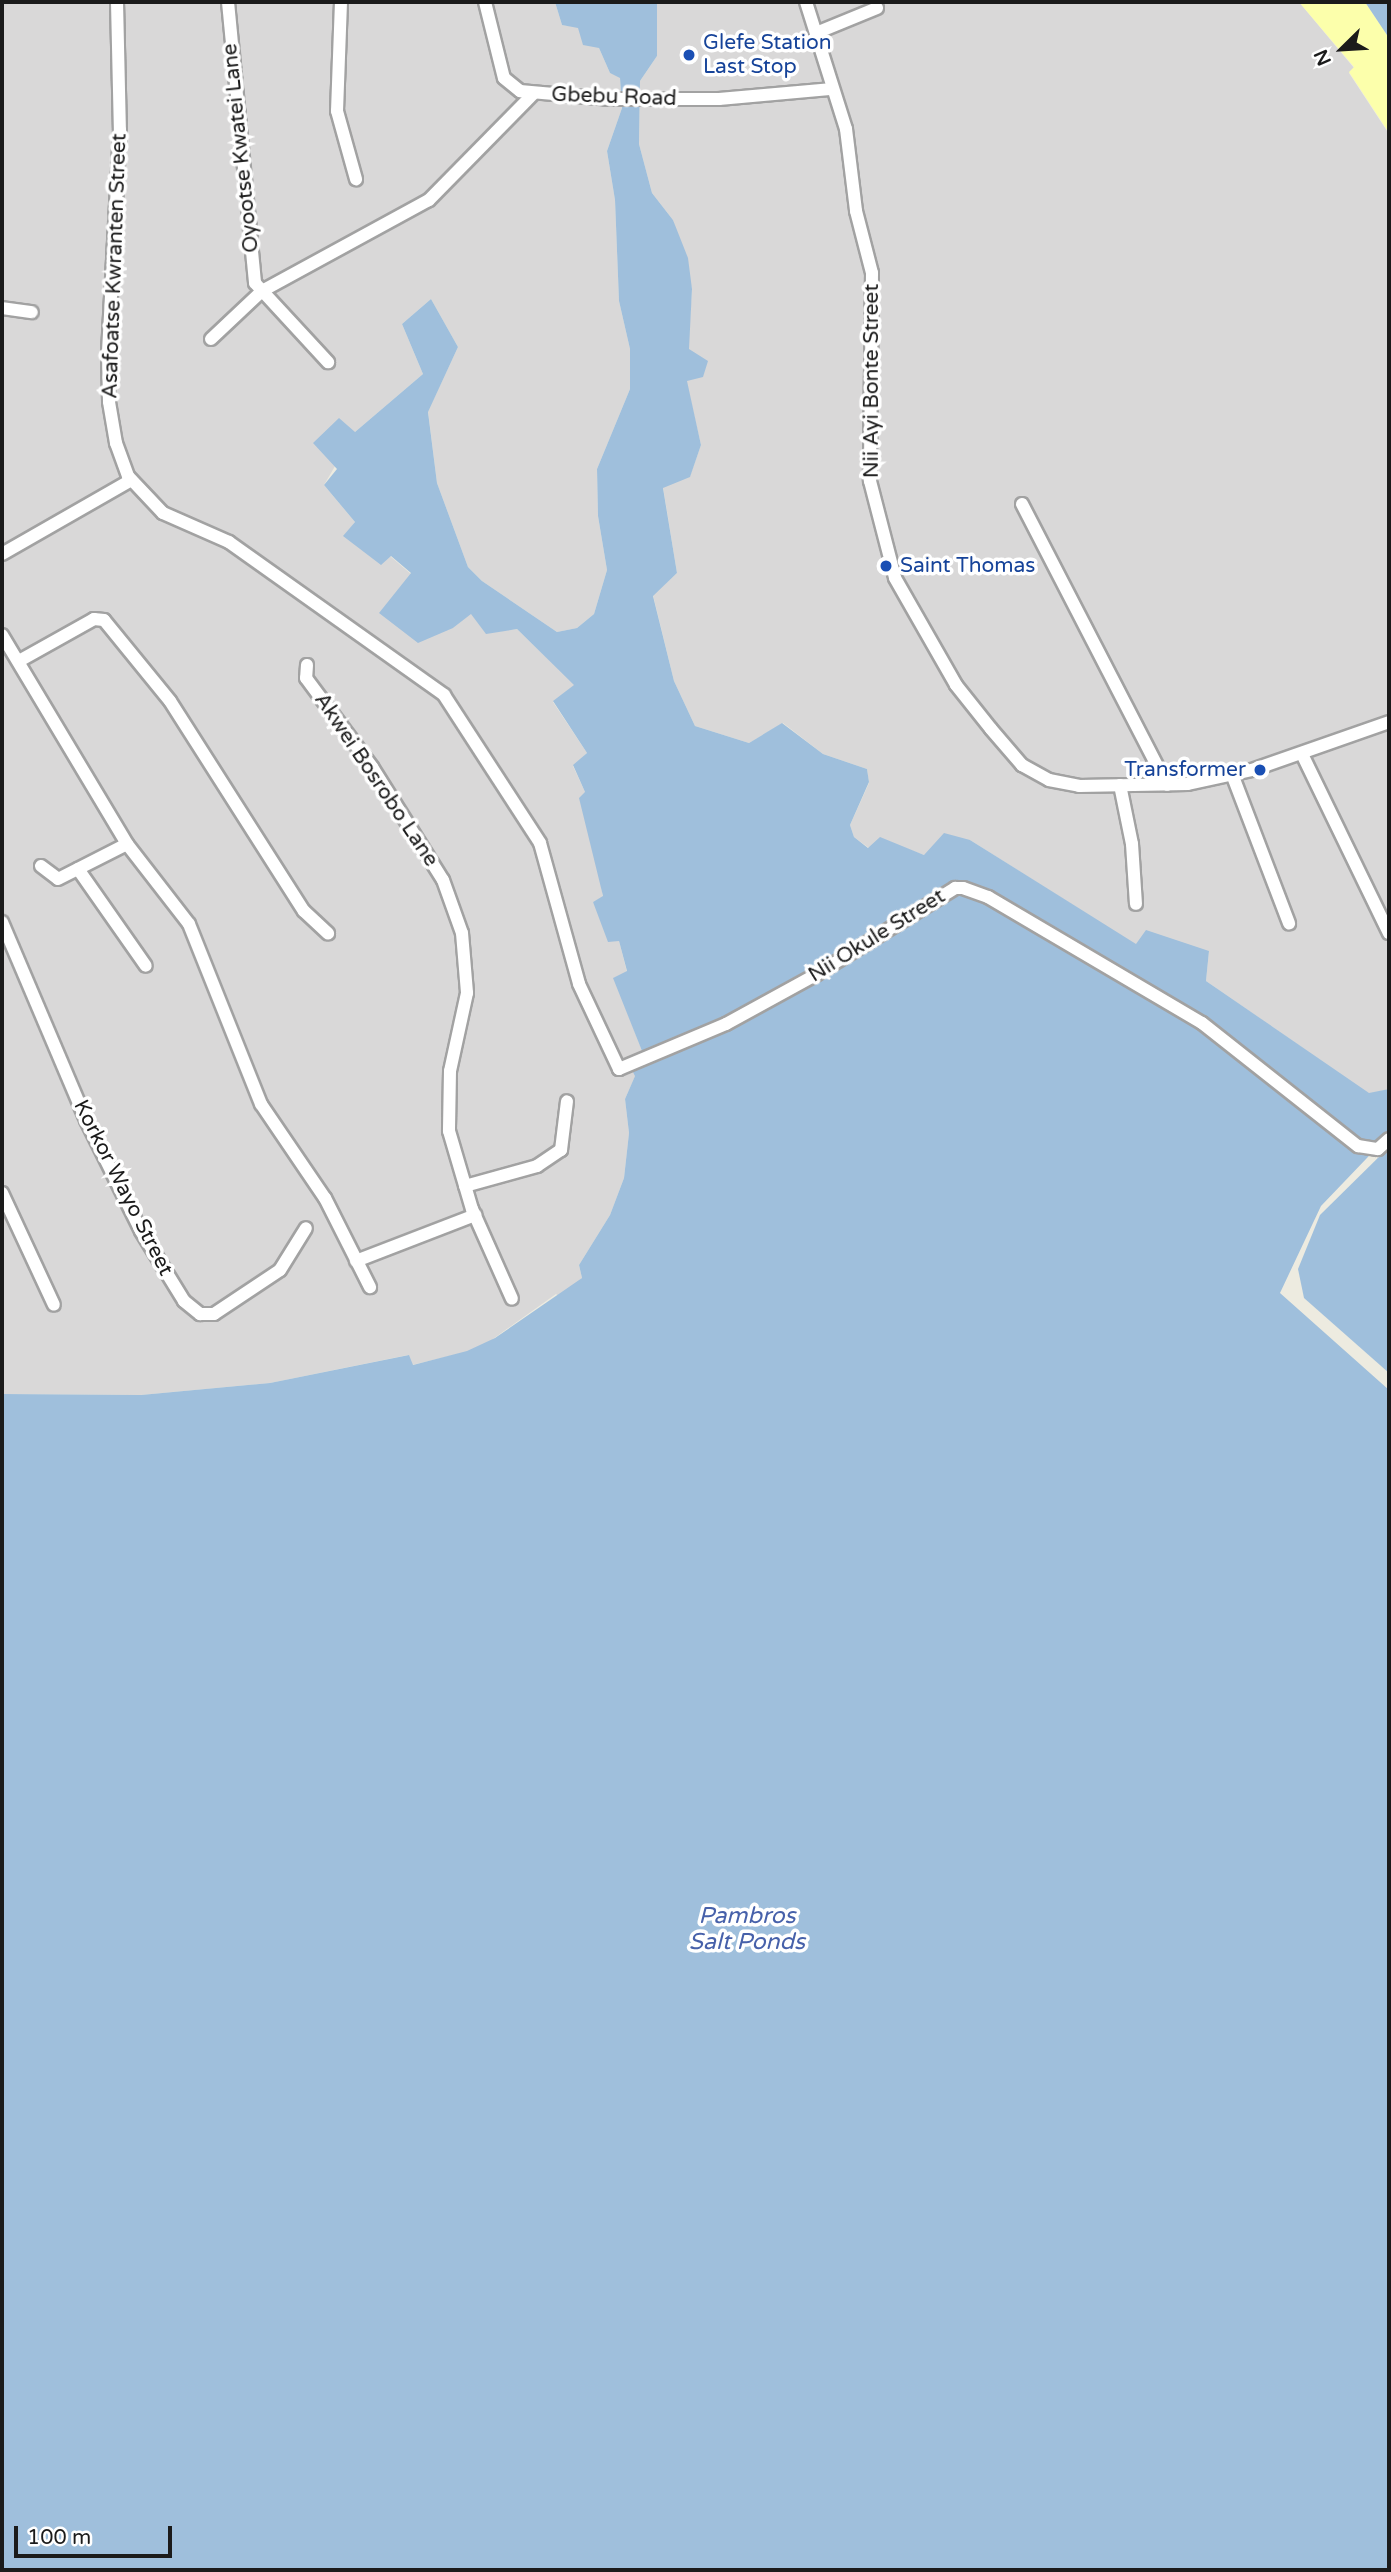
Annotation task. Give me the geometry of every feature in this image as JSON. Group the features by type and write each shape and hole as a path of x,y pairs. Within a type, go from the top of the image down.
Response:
{"street":[{"name":"Asafoatse Kwranten Street","path":"117,2 120,130 109,402 116,443 131,480 163,513 229,541 444,695 540,843 579,984 619,1069"},
{"name":"Oyootse Kwatei Lane","path":"228,2 241,175 255,283 262,291"},
{"path":"341,2 337,111 356,179"},
{"name":"Gbebu Road","path":"485,2 504,78 520,91 610,99 647,99 830,89"},
{"name":"Nii Ayi Bonte Street","path":"806,2 830,89 846,129 856,211 872,273 870,481 895,578 956,685 1022,765 1049,780 1079,786 1167,785 1232,774 1302,754 1389,722"},
{"path":"816,33 877,8"},
{"path":"211,339 262,291 429,201 533,94"},
{"path":"262,291 328,362"},
{"path":"2,308 32,312"},
{"path":"2,554 131,480"},
{"path":"1022,504 1167,785"},
{"path":"19,661 94,619 104,620 170,701 304,911 328,933"},
{"path":"2,635 127,844 189,924 261,1104 281,1137 299,1156 370,1287"},
{"name":"Akwei Bosrobo Lane","path":"307,665 306,678 372,767 443,880 462,933 467,993 450,1071 449,1131 475,1215 512,1298"},
{"path":"1302,754 1389,933"},
{"path":"1232,774 1289,923"},
{"path":"1119,786 1131,835 1136,904"},
{"path":"41,866 58,879 127,844"},
{"path":"78,869 146,966"},
{"name":"Nii Okule Street","path":"619,1069 738,1018 954,888 988,897 1202,1023 1358,1146 1378,1149 1389,1139"},
{"name":"Korkor Wayo Street","path":"2,922 86,1120 141,1231 184,1301 200,1314 214,1314 280,1270 306,1228"},
{"path":"465,1186 537,1166 561,1150 567,1101"},
{"path":"2,1193 54,1305"},
{"path":"356,1261 475,1215"}],"shaded area":[{"path":"2,2 555,2 562,25 578,27 599,48 610,73 620,77 622,108 607,151 615,200 619,301 630,349 630,389 597,469 598,516 607,570 594,614 577,628 557,632 482,581 468,567 437,483 428,411 458,347 431,299 402,324 423,374 355,432 324,485 355,522 344,536 390,556 411,574 380,613 453,628 471,613 486,633 517,629 575,685 553,702 587,753 573,766 585,792 603,897 593,902 619,941 627,972 614,978 644,1056 625,1099 629,1133 624,1178 610,1215 579,1265 582,1278 561,1298 556,1294 479,1349 412,1365 408,1355 270,1383 141,1395 2,1394"},
{"path":"657,2 1299,2 1354,68 1349,73 1389,134 1389,1089 1369,1094 1206,981 1209,951 1136,945 970,840 924,855 905,848 869,848 854,837 850,825 869,783 867,769 823,754 783,723 749,743 695,726 674,681 653,595 677,573 663,487 690,476 701,445 686,380 692,289 673,220 652,193 639,144 640,81 657,56"}],"sand":[{"path":"1299,2 1365,2 1389,38 1389,133 1349,72 1354,67"}],"water":[{"name":"Pambros Salt Ponds","path":"555,2 657,2 657,56 640,81 639,144 652,193 673,220 688,258 692,289 689,349 708,361 703,377 687,381 701,445 690,477 663,488 677,573 653,596 674,681 695,726 749,743 782,723 823,754 867,769 869,782 850,825 854,837 868,848 880,837 924,855 944,833 970,840 1136,944 1146,930 1209,951 1206,981 1369,1093 1389,1089 1389,1135 1321,1206 1280,1293 1389,1390 1389,2570 2,2570 2,1394 141,1395 270,1383 409,1355 413,1365 467,1351 495,1338 582,1278 579,1265 610,1215 624,1178 629,1133 625,1099 635,1076 629,1064 644,1056 613,978 627,971 619,941 608,942 593,902 603,896 579,798 585,792 573,765 587,753 553,701 574,685 517,629 486,634 471,614 453,628 418,643 379,613 411,573 391,556 381,565 343,536 355,522 324,485 337,469 313,443 339,418 355,432 423,374 402,324 431,299 458,347 428,412 437,483 468,567 482,581 557,632 577,628 594,614 607,570 598,516 597,469 630,389 630,349 619,301 615,200 607,151 622,108 620,78 610,73 599,48 583,45 578,28 562,25"},
{"path":"1365,2 1389,2 1389,38"},
{"path":"1389,1147 1389,1373 1304,1298 1298,1269 1320,1215"}],"place":[{"name":"Glefe Station Last Stop","path":"689,55"},
{"name":"Saint Thomas","path":"886,566"},
{"name":"Transformer","path":"1260,770"}]}
